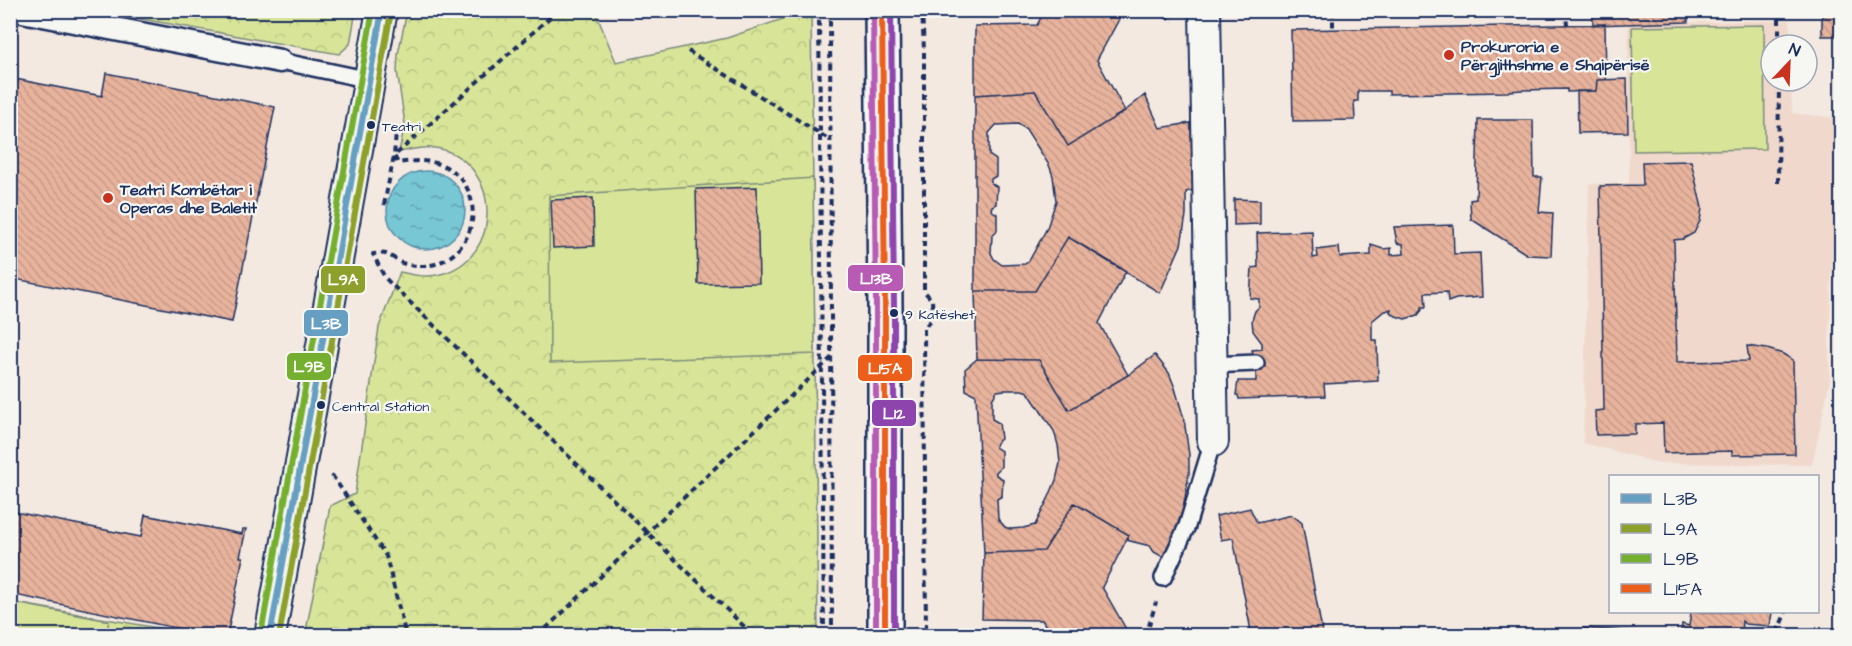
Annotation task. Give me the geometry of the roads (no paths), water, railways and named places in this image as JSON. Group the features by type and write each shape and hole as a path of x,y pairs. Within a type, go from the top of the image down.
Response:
{"main road":[{"path":"882,10 885,636"}],"street":[{"path":"18,10 280,62"},
{"path":"270,636 382,10"},
{"path":"1205,10 1213,441"}],"lane":[{"path":"280,62 370,80"},
{"path":"1211,365 1256,363"},
{"path":"1163,578 1187,526 1213,441"}],"water":[{"path":"426,171 441,174 453,183 462,195 465,210 462,225 453,237 441,246 426,249 411,246 399,237 390,225 387,210 390,195 399,183 411,174"}],"place":[{"name":"Prokuroria e Përgjithshme e Shqipërisë","path":"1449,55"},
{"name":"Teatri","path":"371,125"},
{"name":"Teatri Kombëtar i Operas dhe Baletit","path":"108,198"},
{"name":"9 Katëshet","path":"894,313"},
{"name":"Central Station","path":"321,405"}]}
